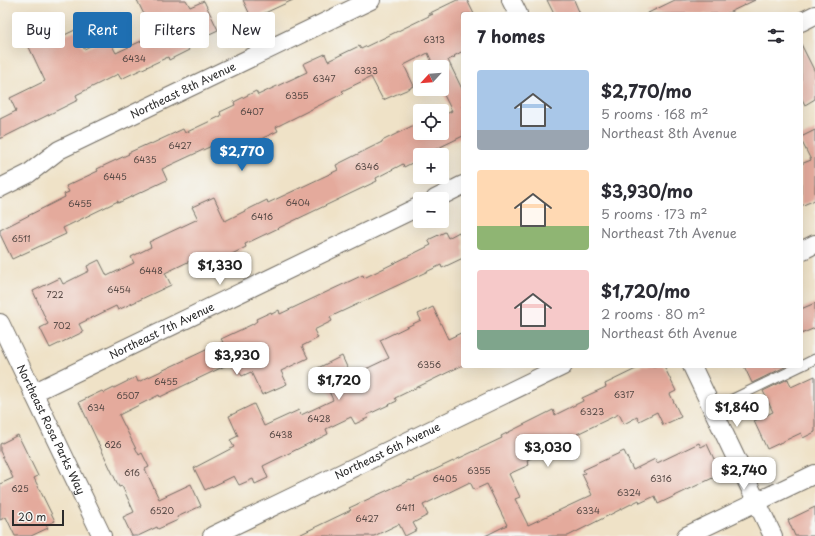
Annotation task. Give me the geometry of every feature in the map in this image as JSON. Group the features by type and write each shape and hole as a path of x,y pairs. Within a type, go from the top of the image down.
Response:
{"street":[{"name":"Northeast 8th Avenue","path":"0,188 28,174 59,150 371,0"},
{"path":"511,0 517,12"},
{"path":"803,21 815,15"},
{"path":"449,192 461,186"},
{"name":"Northeast 7th Avenue","path":"33,393 413,209"},
{"path":"803,250 815,244"},
{"name":"Northeast Rosa Parks Way","path":"0,323 102,536"},
{"name":"Northeast 6th Avenue","path":"215,535 559,368"},
{"path":"693,368 773,536"},
{"path":"686,536 815,474"}],"lane":[{"path":"803,365 815,359"},
{"path":"712,409 797,368"}],"building":[{"path":"137,0 186,0 190,7 204,1 217,28 217,30 209,34 209,12 143,12"},
{"path":"243,0 293,0 267,12 249,12"},
{"path":"457,0 467,0 473,12 461,12 461,52 454,56 455,57 448,60 431,60 428,53 404,65 413,84 411,88 383,100 371,77 342,91 344,93 276,127 278,131 224,156 218,143 162,169 167,180 118,203 118,201 63,228 66,234 12,259 0,234 0,230 65,197 64,194 69,192 66,186 98,171 97,169 150,143 151,144 183,129 185,133 221,116 220,112 235,105 234,102 256,91 258,95 307,72 303,64 325,54 328,61 359,46 361,49 433,14 428,14"},
{"path":"547,0 574,0 579,12 553,12"},
{"path":"675,0 755,0 730,12 650,12"},
{"path":"73,31 73,48 113,48 116,53 127,48 132,48 132,45 140,42 140,48 188,48 189,50 169,60 168,57 121,79 118,74 76,95 78,100 0,139 0,119 16,111 10,98 45,81 29,48 65,48 65,35"},
{"path":"803,48 815,72 815,99 805,105 803,101"},
{"path":"449,62 461,87 461,137 438,148 413,148 413,162 404,167 403,164 376,178 377,181 245,244 246,247 228,256 220,259 218,254 197,265 194,259 165,273 171,285 118,310 116,306 79,324 83,332 50,348 40,328 48,324 33,291 60,278 63,284 89,271 87,266 99,260 107,276 134,263 131,257 151,247 149,242 198,219 192,207 214,197 225,221 267,200 268,203 338,170 336,165 413,126 413,140 449,140 449,112 452,111 444,96 449,96"},
{"path":"815,130 815,200 803,205 803,163 811,160 803,144 803,136"},
{"path":"445,232 448,238 459,232 461,236 461,259 442,268 441,265 330,317 332,321 314,330 318,338 302,346 308,358 281,371 287,384 262,395 251,372 242,376 240,373 238,374 233,362 160,397 159,395 119,415 139,455 142,453 149,467 145,469 159,499 191,484 201,506 177,517 178,520 158,529 157,527 138,536 132,536 123,517 134,512 122,486 119,487 79,402 102,391 104,393 136,377 138,382 223,342 221,339 253,324 257,321 256,319 271,312 272,314 279,310 280,314 363,275 364,278 431,245 428,240"},
{"path":"815,303 815,328 803,333 803,308"},
{"path":"433,307 448,339 461,333 461,366 395,398 397,401 367,415 368,418 355,424 351,417 326,429 328,434 263,466 268,478 255,484 253,479 239,485 234,476 205,490 194,468 234,447 230,440 238,436 229,416 254,404 264,426 299,410 301,415 333,400 318,368 342,356 351,376 389,358 380,340 421,320 418,314"},
{"path":"638,368 665,368 676,391 670,394 681,417 663,425 657,412 639,421 637,417 624,424 619,414 577,434 580,440 559,451 557,446 527,460 529,465 509,474 520,497 515,499 528,525 592,495 582,474 585,473 583,470 624,451 633,470 655,459 657,463 699,443 701,447 707,444 721,474 658,504 655,496 640,503 639,500 568,536 485,536 507,525 487,484 474,490 470,482 423,505 428,515 413,523 417,530 405,536 399,524 374,536 297,536 351,510 349,508 410,480 411,481 502,438 501,436 553,410 555,415 583,401 582,398 606,387 605,384"},
{"path":"745,368 783,368 752,383"},
{"path":"815,376 815,432 803,438 801,433 767,449 754,421 773,412 763,391 788,379 791,387"},
{"path":"18,435 38,476 34,478 55,521 46,525 48,528 31,536 15,536 6,517 0,520 0,484 13,478 0,451 0,444"},
{"path":"815,507 815,536 795,536 788,520"}]}
